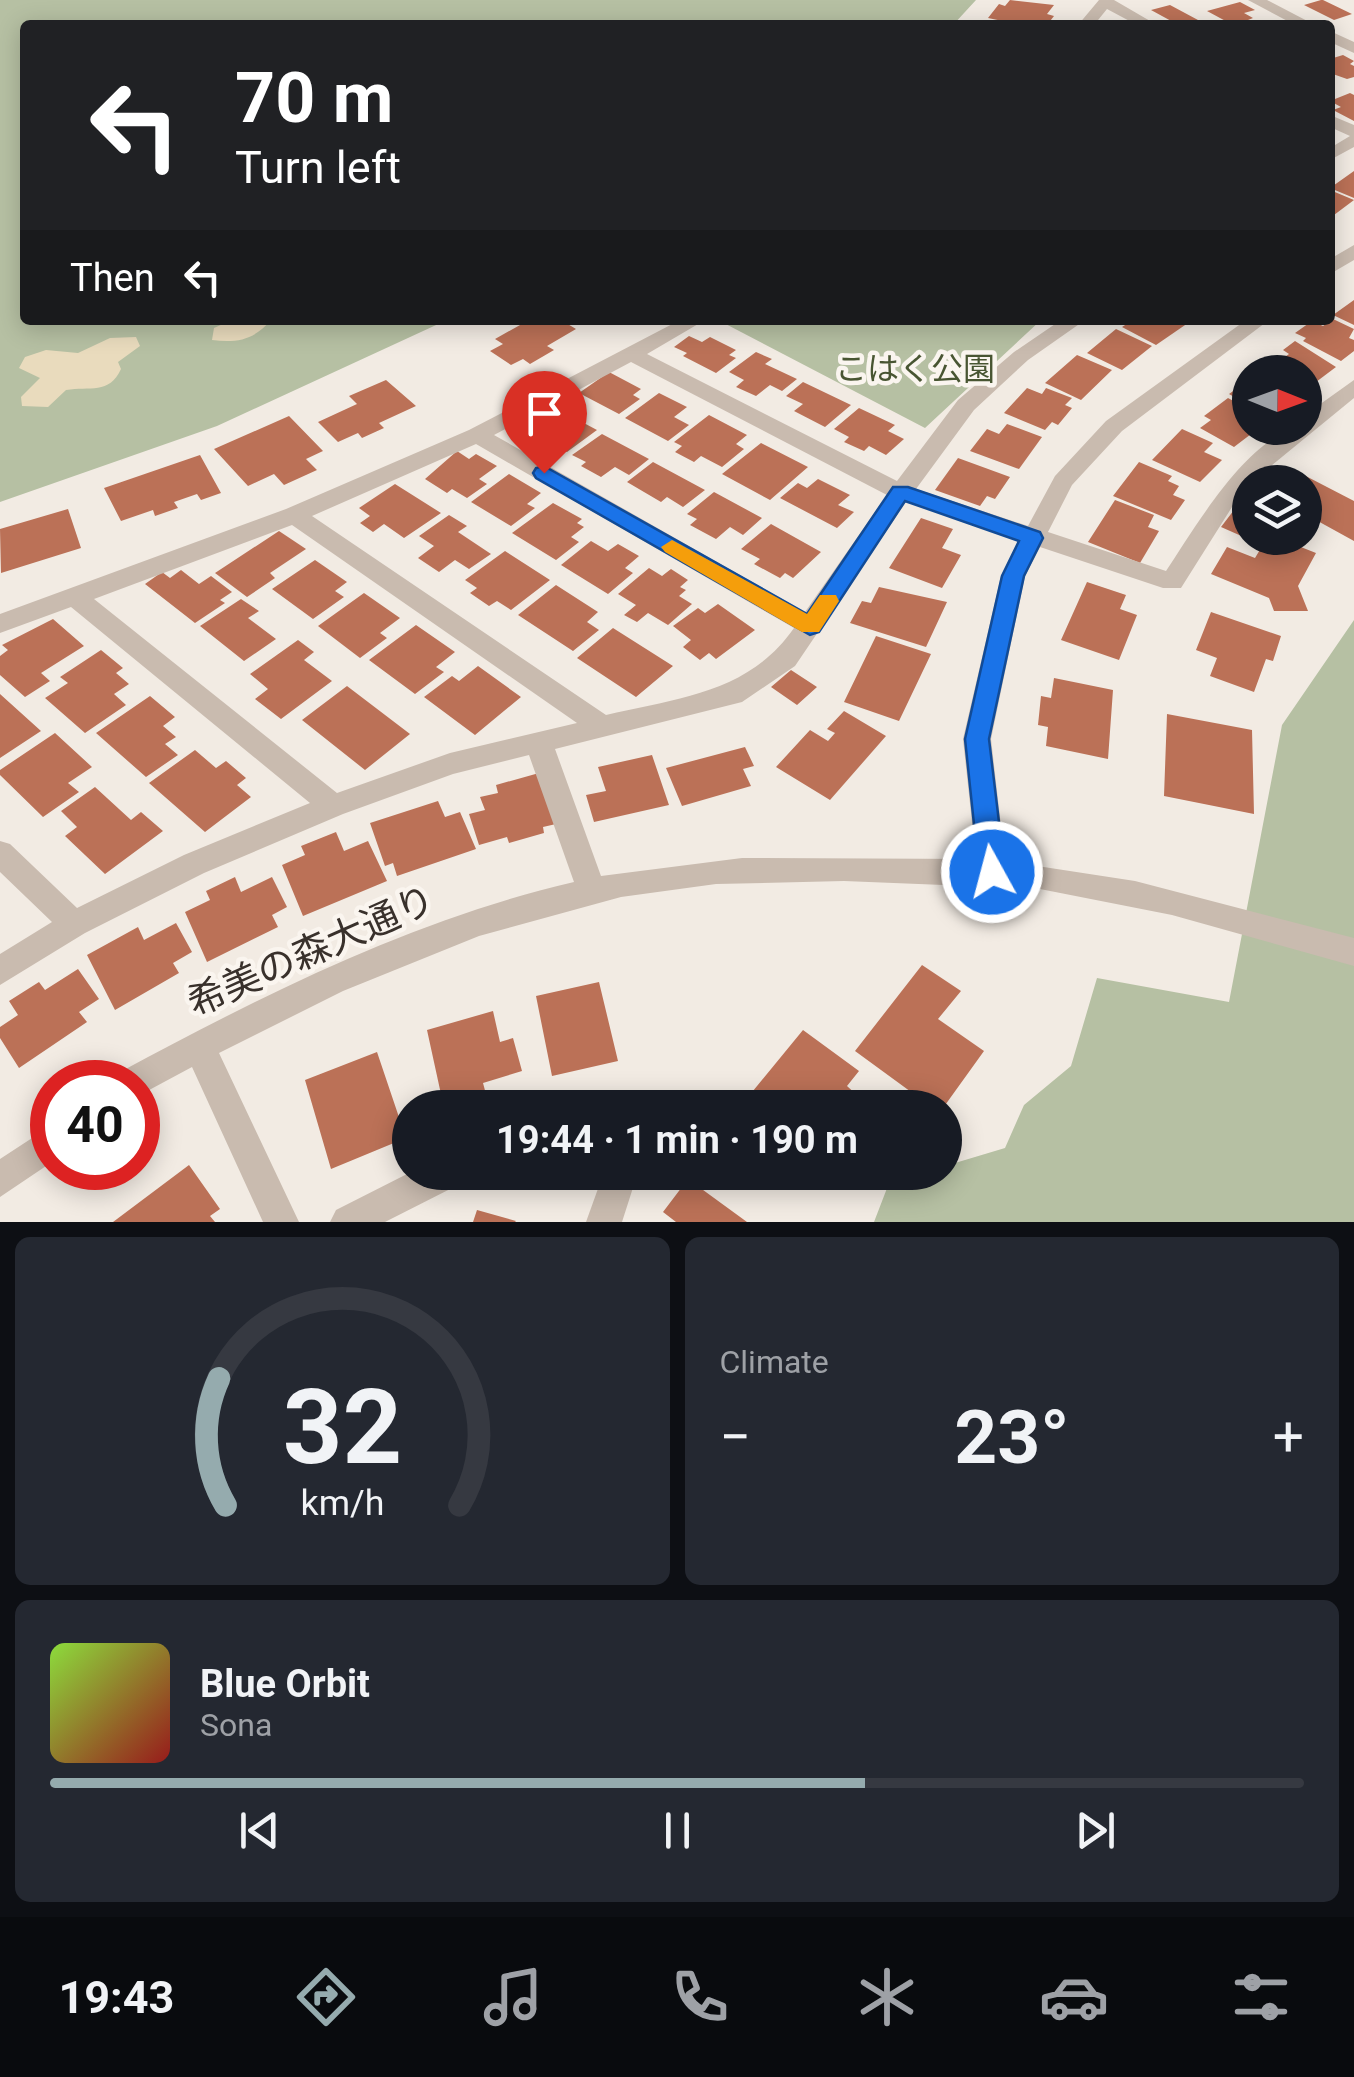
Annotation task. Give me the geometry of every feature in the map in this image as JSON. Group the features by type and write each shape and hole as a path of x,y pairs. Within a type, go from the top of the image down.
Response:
{"street":[{"path":"1255,0 1296,20"},
{"path":"1106,1 1139,20"},
{"path":"0,624 294,515 477,435 685,325"},
{"path":"0,972 74,924 194,864 334,806 450,764 733,695 786,658 966,405 1021,356 1067,325"},
{"path":"992,872 977,739 1013,576 1063,481 1114,426 1252,325"},
{"path":"630,354 901,492 1172,582 1236,483 1282,445"},
{"path":"1322,413 1354,387"},
{"path":"477,435 810,626"},
{"path":"294,515 603,727"},
{"path":"74,596 334,806"},
{"path":"538,741 592,892"},
{"path":"0,853 74,924"},
{"name":"希美の森大通り","path":"160,1067 406,948 592,892 688,874 811,867 992,872 1057,878 1202,906 1354,952"},
{"path":"198,1046 280,1222"},
{"path":"0,1180 30,1158"},
{"path":"348,1222 412,1190"},
{"path":"604,1222 615,1190"}],"green space":[{"path":"0,0 976,0 958,20 20,20 20,325 436,325 217,426 0,502"},
{"name":"こはく公園","path":"728,325 1036,325 925,428"},
{"path":"1354,620 1354,1222 874,1222 886,1190 962,1190 962,1161 1005,1148 1024,1105 1071,1066 1097,978 1229,1002 1282,725"}],"sand":[{"path":"266,325 244,339 229,341 212,340 214,328"},
{"path":"136,337 140,346 118,362 121,369 111,383 66,390 48,407 22,406 21,397 40,378 19,368 25,357 46,350 78,353 110,338"}],"building":[{"path":"1010,0 1054,5 1047,14 1054,16 1051,20 988,18 999,4 1005,6"},
{"path":"1323,0 1352,14 1334,20 1304,5"},
{"path":"1240,2 1255,10 1244,13 1253,18 1248,20 1224,20 1207,11"},
{"path":"1170,5 1198,20 1169,20 1151,10"},
{"path":"1343,55 1354,61 1350,64 1354,66 1354,77 1335,75 1335,57"},
{"path":"1354,95 1354,121 1335,111 1341,107 1335,99"},
{"path":"1354,171 1354,198 1335,190 1335,184"},
{"path":"1335,192 1354,200 1335,214"},
{"path":"1354,300 1354,325 1335,314"},
{"path":"1335,320 1354,329 1349,338 1354,340 1354,351 1341,361 1295,333 1306,325 1335,325"},
{"path":"520,325 569,325 576,329 547,346 554,350 530,364 523,359 511,365 490,351 503,344 495,339"},
{"path":"1125,325 1185,325 1156,345 1122,327"},
{"path":"1116,329 1152,346 1122,370 1087,353"},
{"path":"689,336 702,342 710,337 736,350 729,355 736,358 716,373 674,347"},
{"path":"1295,341 1317,355 1288,355 1283,350"},
{"path":"756,352 772,359 765,364 797,379 782,391 770,385 756,396 736,387 744,380 729,372"},
{"path":"1077,355 1112,370 1081,400 1045,383"},
{"path":"1322,358 1336,367 1322,378"},
{"path":"609,372 641,389 633,395 640,399 619,414 579,393"},
{"path":"386,380 416,406 379,423 384,428 362,438 358,433 338,442 318,422 357,404 349,396"},
{"path":"803,382 851,405 825,427 794,411 803,404 786,396"},
{"path":"1027,388 1042,394 1046,388 1072,398 1065,405 1072,408 1058,425 1052,422 1045,430 1004,413"},
{"path":"659,393 687,407 674,417 689,425 668,441 625,418"},
{"path":"1228,398 1232,400 1232,445 1237,445 1234,447 1200,428 1211,420 1204,416"},
{"path":"859,408 895,425 888,431 904,439 886,455 869,446 864,451 844,442 849,437 834,429"},
{"path":"544,410 558,418 565,413 597,430 567,452 520,426"},
{"path":"709,415 747,435 736,444 744,449 722,467 701,456 694,462 675,452 682,446 674,442"},
{"path":"289,416 323,451 306,459 317,470 284,485 274,474 248,486 214,449"},
{"path":"1007,424 1042,437 1019,469 970,451 987,429 999,434"},
{"path":"1182,429 1213,443 1204,452 1222,460 1200,482 1152,460"},
{"path":"602,434 649,459 629,475 615,467 601,477 581,466 586,462 572,455"},
{"path":"761,443 808,467 770,500 722,474"},
{"path":"457,451 469,459 476,454 497,466 479,479 487,484 467,498 452,489 447,493 425,479"},
{"path":"200,455 221,493 201,500 197,494 174,502 178,508 155,516 153,510 121,521 104,488"},
{"path":"958,458 1010,477 995,499 987,496 980,506 935,490"},
{"path":"653,462 705,490 683,507 667,497 661,502 627,482"},
{"path":"1139,462 1172,476 1168,481 1179,486 1173,495 1185,500 1171,520 1113,496"},
{"path":"509,474 541,493 527,504 535,508 511,526 471,502"},
{"path":"818,479 850,495 838,505 854,512 837,528 780,498 798,483 807,488"},
{"path":"395,484 441,513 404,538 384,524 373,532 360,523 370,516 359,508"},
{"path":"1322,484 1354,501 1354,541 1322,523"},
{"path":"714,492 762,518 743,535 730,527 716,539 690,525 697,519 687,514"},
{"path":"1115,500 1154,515 1148,527 1159,531 1140,563 1088,542"},
{"path":"553,503 582,519 577,523 584,527 571,537 579,542 556,560 512,533"},
{"path":"68,509 81,548 1,573 0,529"},
{"path":"1232,513 1232,532 1221,527"},
{"path":"449,515 467,526 458,532 491,554 469,569 455,560 439,572 418,558 434,546 419,536"},
{"path":"921,518 953,529 942,548 961,555 942,588 889,568"},
{"path":"771,524 821,552 793,578 785,573 780,578 754,564 760,559 741,549"},
{"path":"279,531 306,549 270,573 275,578 247,597 215,573"},
{"path":"591,541 608,551 618,544 639,556 625,568 633,573 608,594 561,565"},
{"path":"1227,547 1232,549 1232,555 1315,555 1298,586 1308,611 1274,611 1269,598 1211,574"},
{"path":"505,551 550,580 511,610 497,601 489,606 470,593 477,588 465,580"},
{"path":"315,560 347,582 335,591 344,597 313,619 272,589"},
{"path":"649,568 662,576 671,569 688,580 680,587 686,590 679,596 692,604 668,625 648,613 637,622 624,615 636,605 618,594"},
{"path":"181,570 199,584 211,576 232,592 220,600 225,603 195,623 145,584 162,572 170,578"},
{"path":"1087,582 1126,595 1120,609 1137,615 1119,660 1061,640"},
{"path":"556,585 598,612 587,622 599,630 573,651 518,615"},
{"path":"879,587 947,602 926,647 850,623 862,601 871,603"},
{"path":"364,593 400,618 380,633 387,638 360,658 318,626"},
{"path":"241,599 259,611 248,618 276,639 244,661 200,626"},
{"path":"718,604 755,630 716,659 709,653 700,660 683,647 691,640 673,626 698,608 705,613"},
{"path":"1211,612 1281,636 1273,661 1266,659 1254,692 1210,676 1217,658 1196,650"},
{"path":"53,619 84,646 41,673 50,681 25,697 0,675 0,656 8,650 2,645"},
{"path":"416,625 455,652 436,667 444,672 415,694 369,660"},
{"path":"613,628 673,666 636,697 577,658"},
{"path":"876,636 931,654 899,721 844,702"},
{"path":"298,640 314,652 304,660 332,681 281,719 255,699 268,689 250,674"},
{"path":"101,650 123,668 116,673 129,684 114,694 126,705 85,733 45,698 68,683 60,677"},
{"path":"478,666 521,697 475,735 424,697 452,676 459,681"},
{"path":"791,670 817,687 797,705 771,687"},
{"path":"1054,678 1113,690 1108,759 1046,746 1048,727 1038,725 1041,696 1051,698"},
{"path":"347,686 410,734 365,770 302,720"},
{"path":"0,694 41,731 0,758"},
{"path":"150,696 175,717 163,726 176,737 165,744 178,755 146,777 96,733"},
{"path":"844,711 886,736 830,800 776,767 810,730 828,741 835,733 827,729"},
{"path":"1167,714 1252,730 1254,814 1164,796"},
{"path":"55,733 92,767 68,783 79,792 43,817 0,775 0,770"},
{"path":"745,747 754,766 743,769 751,786 682,806 666,768"},
{"path":"195,750 216,768 226,761 246,778 237,785 251,797 205,832 149,783"},
{"path":"652,755 669,805 594,822 586,795 606,791 598,767"},
{"path":"539,773 556,824 543,827 544,833 509,843 507,837 479,845 469,814 485,810 480,797 498,793 496,785"},
{"path":"95,787 131,820 141,812 163,831 105,874 65,836 77,827 61,811"},
{"path":"438,801 445,817 460,812 476,849 397,876 393,863 385,866 370,823"},
{"path":"336,832 344,851 368,841 387,881 303,916 282,865 305,855 301,846"},
{"path":"235,877 241,892 272,877 287,907 272,915 278,927 207,962 185,912 210,900 206,891"},
{"path":"176,923 192,952 173,963 179,973 115,1010 87,955 138,927 144,940"},
{"path":"922,965 961,991 938,1019 984,1051 956,1090 908,1090 855,1051"},
{"path":"78,969 99,999 79,1012 87,1022 19,1068 0,1038 0,1027 18,1015 9,1001 39,982 45,990"},
{"path":"599,982 618,1061 552,1076 536,996"},
{"path":"493,1011 500,1042 513,1038 522,1071 483,1083 485,1090 440,1090 427,1030"},
{"path":"803,1030 859,1071 847,1086 851,1090 754,1090"},
{"path":"377,1052 392,1096 392,1144 331,1169 305,1080"},
{"path":"189,1165 220,1209 210,1216 215,1222 113,1222"},
{"path":"680,1190 703,1190 747,1222 676,1222 663,1212"},
{"path":"477,1210 516,1221 473,1222"}],"slow traffic":[{"path":"672,547 810,626 828,601"}],"route":[{"path":"544,473 810,626 901,492 1032,538 1013,576 977,739 992,872"}]}
